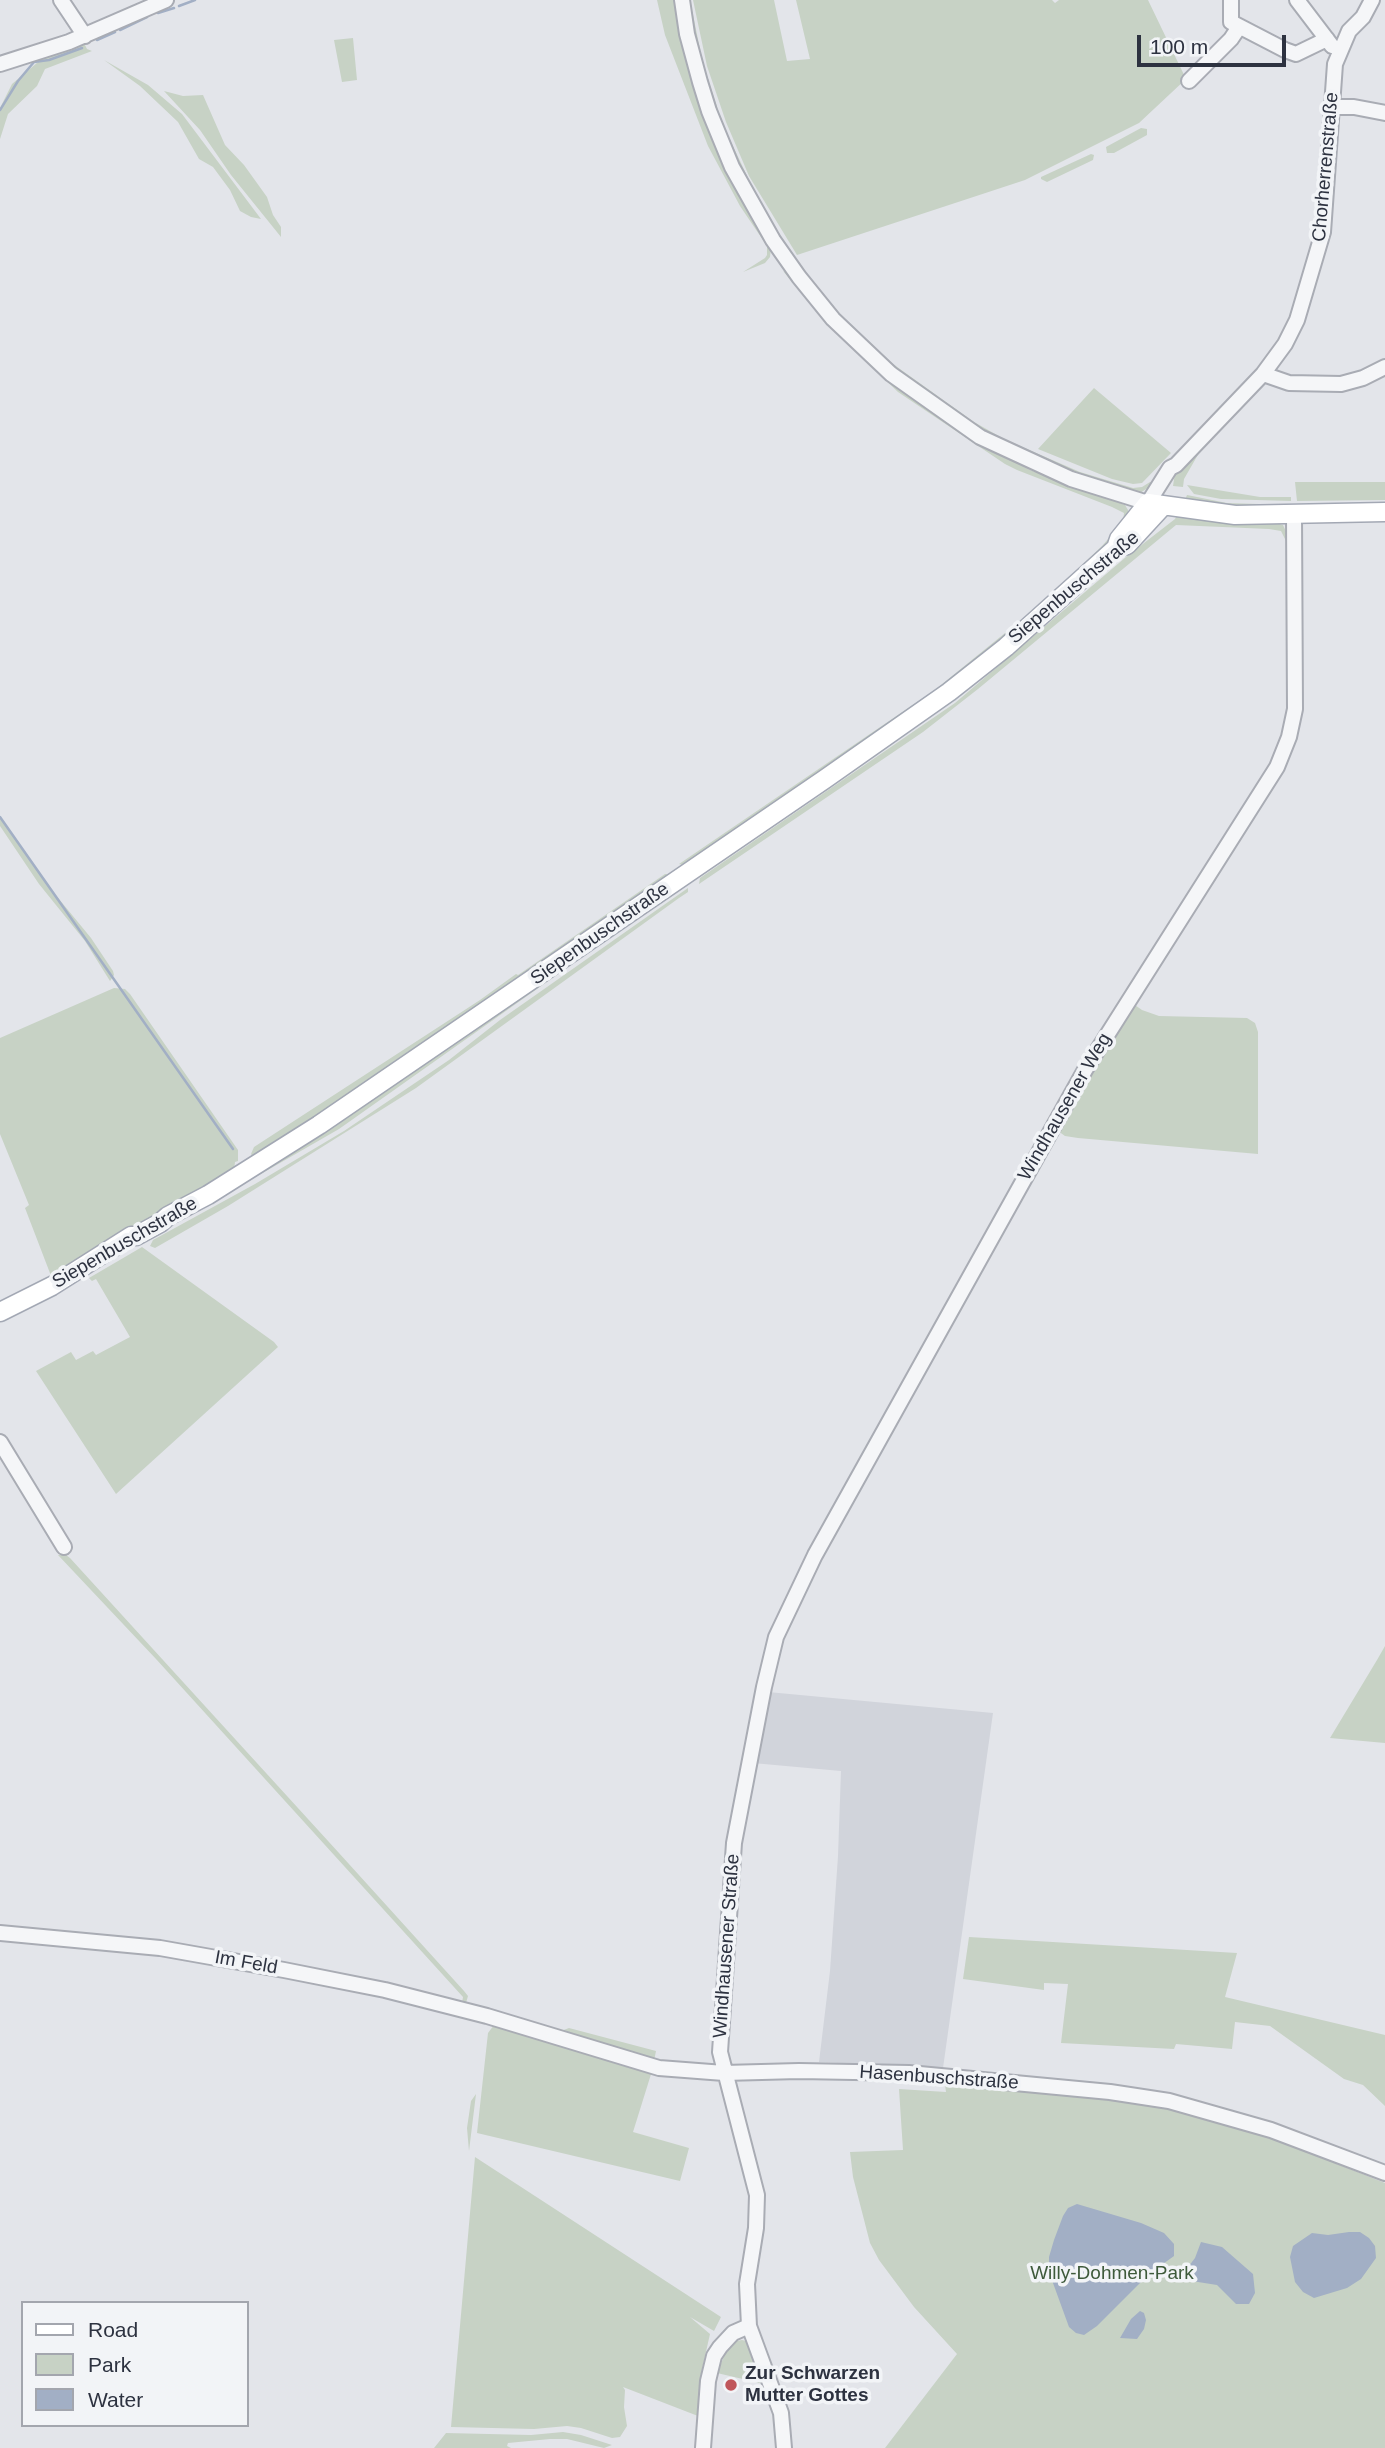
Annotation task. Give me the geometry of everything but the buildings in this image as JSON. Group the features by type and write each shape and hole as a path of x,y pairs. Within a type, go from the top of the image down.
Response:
{"main road":[{"path":"1156,504 1235,515 1294,516 1385,512"},
{"name":"Siepenbuschstraße","path":"0,1312 52,1286 131,1237 208,1195 319,1125 949,692 1006,647 1116,548 1127,545 1156,504"}],"street":[{"path":"61,0 85,36"},
{"path":"0,64 85,36 166,0"},
{"path":"682,0 687,34 700,82 732,167 773,240 833,318 891,374 980,437 1071,479 1156,504"},
{"path":"1231,0 1231,22 1296,54 1327,39"},
{"path":"1297,0 1339,52"},
{"name":"Chorherrenstraße","path":"1156,504 1176,465 1263,374 1285,344 1297,320 1319,250 1327,202 1335,64 1349,31 1363,17 1372,0"},
{"path":"1189,81 1231,39 1239,27"},
{"path":"1332,107 1354,107 1385,113"},
{"path":"1263,374 1289,383 1342,384 1363,378 1385,367"},
{"name":"Windhausener Weg","path":"764,1687 776,1637 815,1555 1031,1164 1105,1037 1278,767 1289,737 1295,709 1294,516"},
{"path":"0,1442 64,1547"},
{"name":"Windhausener Straße","path":"764,1687 734,1843 720,2052 757,2195 756,2228 747,2284 749,2326 781,2413 785,2448"},
{"name":"Im Feld","path":"0,1933 160,1948 385,1990 487,2016"},
{"name":"Hasenbuschstraße","path":"487,2016 659,2067 724,2073 909,2073 1145,2096 1193,2106 1271,2130 1385,2173"},
{"path":"703,2448 709,2375 714,2356 733,2333 749,2326"}],"shaded area":[{"path":"768,1692 993,1713 943,2068 819,2062 830,1971 841,1771 753,1763"}],"green space":[{"path":"657,0 677,0 683,33 771,248 770,257 765,263 743,272 765,258 767,246 740,206 708,146 665,35"},
{"path":"687,0 690,0 703,64 723,125 758,199 793,256 789,255 729,148 701,68"},
{"path":"693,0 774,0 787,61 810,59 796,0 1052,0 1055,3 1059,0 1148,0 1186,79 1139,123 1025,180 797,255 749,176 726,122 707,66"},
{"path":"353,38 357,80 342,82 334,40"},
{"path":"84,43 87,49 92,51 45,69 37,86 8,114 0,139 0,108 12,84 44,57"},
{"path":"104,60 148,85 182,114 261,219 240,211 230,190 213,167 199,159 178,122 140,86"},
{"path":"164,91 183,96 203,95 225,145 244,165 267,197 273,215 281,227 281,237 231,175 200,130"},
{"path":"1141,128 1147,129 1147,135 1114,153 1107,153 1106,147"},
{"path":"1094,155 1093,160 1047,182 1041,179 1041,177"},
{"path":"800,266 841,315 893,364 974,422 1004,439 1080,472 1133,488 1150,482 1154,484 1140,493 1077,475 986,433 885,361 825,301 800,270"},
{"path":"783,271 794,278 813,303 981,444 1030,470 1125,505 1128,518 1123,528 1097,557 952,684 687,865 683,865 679,864 936,689 1042,603 1102,546 1123,522 1124,513 1112,507 1005,464 898,392 827,324"},
{"path":"1094,388 1171,453 1142,483 1133,484 1112,479 1038,449"},
{"path":"1203,446 1184,479 1183,487 1173,486 1175,473"},
{"path":"1295,482 1385,482 1385,500 1297,501"},
{"path":"1187,485 1260,497 1291,497 1291,501 1221,499 1194,494"},
{"path":"1187,495 1227,503 1290,505 1289,509 1241,508 1185,500"},
{"path":"1177,515 1276,523 1283,525 1289,538 1287,543 1281,531 1269,529 1176,525 923,732 699,884 700,878 955,703"},
{"path":"0,817 54,893 91,938 113,971 114,975 110,981 85,941 39,884 0,826"},
{"path":"665,874 664,880 466,1019 253,1158 251,1154 254,1147 518,975"},
{"path":"684,885 339,1129 148,1239"},
{"path":"688,888 688,892 416,1088 228,1206 155,1248 150,1246 153,1240 344,1131 449,1060 500,1020"},
{"path":"114,988 125,989 130,994 238,1150 238,1161 235,1162 234,1170 53,1281 25,1208 29,1205 0,1134 0,1038"},
{"path":"1132,1003 1159,1016 1247,1018 1255,1023 1258,1032 1258,1154 1078,1138 1065,1136 1058,1131 1060,1121"},
{"path":"142,1247 278,1347 116,1494 36,1371 71,1352 76,1360 93,1351 96,1355 130,1337 96,1279 92,1281 89,1278"},
{"path":"58,1555 70,1558 339,1853 464,1991 468,1996 466,2003 462,2003 463,1997"},
{"path":"1385,1646 1385,1743 1330,1738 1377,1660"},
{"path":"969,1937 1237,1953 1225,1997 1385,2035 1385,2106 1363,2085 1344,2079 1270,2026 1235,2022 1232,2049 1176,2044 1174,2049 1061,2043 1068,1984 1044,1983 1044,1990 963,1979"},
{"path":"494,2025 652,2071 633,2132 689,2148 680,2181 477,2133 488,2033"},
{"path":"569,2028 656,2051 654,2061 561,2031"},
{"name":"Willy-Dohmen-Park","path":"945,2085 1143,2102 1252,2130 1385,2183 1385,2448 885,2448 957,2354 914,2307 879,2260 870,2243 853,2177 850,2152 903,2150 899,2089 946,2092"},
{"path":"476,2094 469,2151 467,2128 471,2101"},
{"path":"475,2157 721,2317 714,2331 690,2317 710,2334 700,2378 698,2416 623,2387 627,2426 620,2437 612,2438 567,2426 534,2429 451,2427"},
{"path":"737,2341 746,2341 764,2384 717,2373 725,2354"},
{"path":"563,2432 612,2445 604,2448 567,2439 550,2439 508,2443 507,2446 511,2448 434,2448 446,2433 531,2435"}],"water":[{"path":"1077,2204 1141,2223 1164,2233 1174,2244 1174,2256 1149,2274 1097,2326 1084,2335 1069,2327 1049,2272 1049,2257 1063,2216 1068,2208"},
{"path":"1360,2232 1375,2246 1376,2258 1361,2279 1347,2288 1314,2298 1303,2292 1295,2282 1290,2257 1293,2246 1312,2233 1328,2235"},
{"path":"1201,2242 1222,2247 1253,2274 1255,2293 1249,2304 1236,2304 1217,2285 1179,2279 1195,2258"},
{"path":"1140,2311 1144,2313 1146,2320 1137,2339 1120,2338 1131,2319"}],"waterway":[{"path":"179,6 195,0"},
{"path":"158,13 174,8"},
{"path":"120,30 147,17"},
{"path":"97,40 115,32"},
{"path":"0,110 34,62 49,60 82,48"},
{"path":"0,817 233,1149"}],"place":[{"name":"Zur Schwarzen Mutter Gottes","path":"731,2385"}]}
